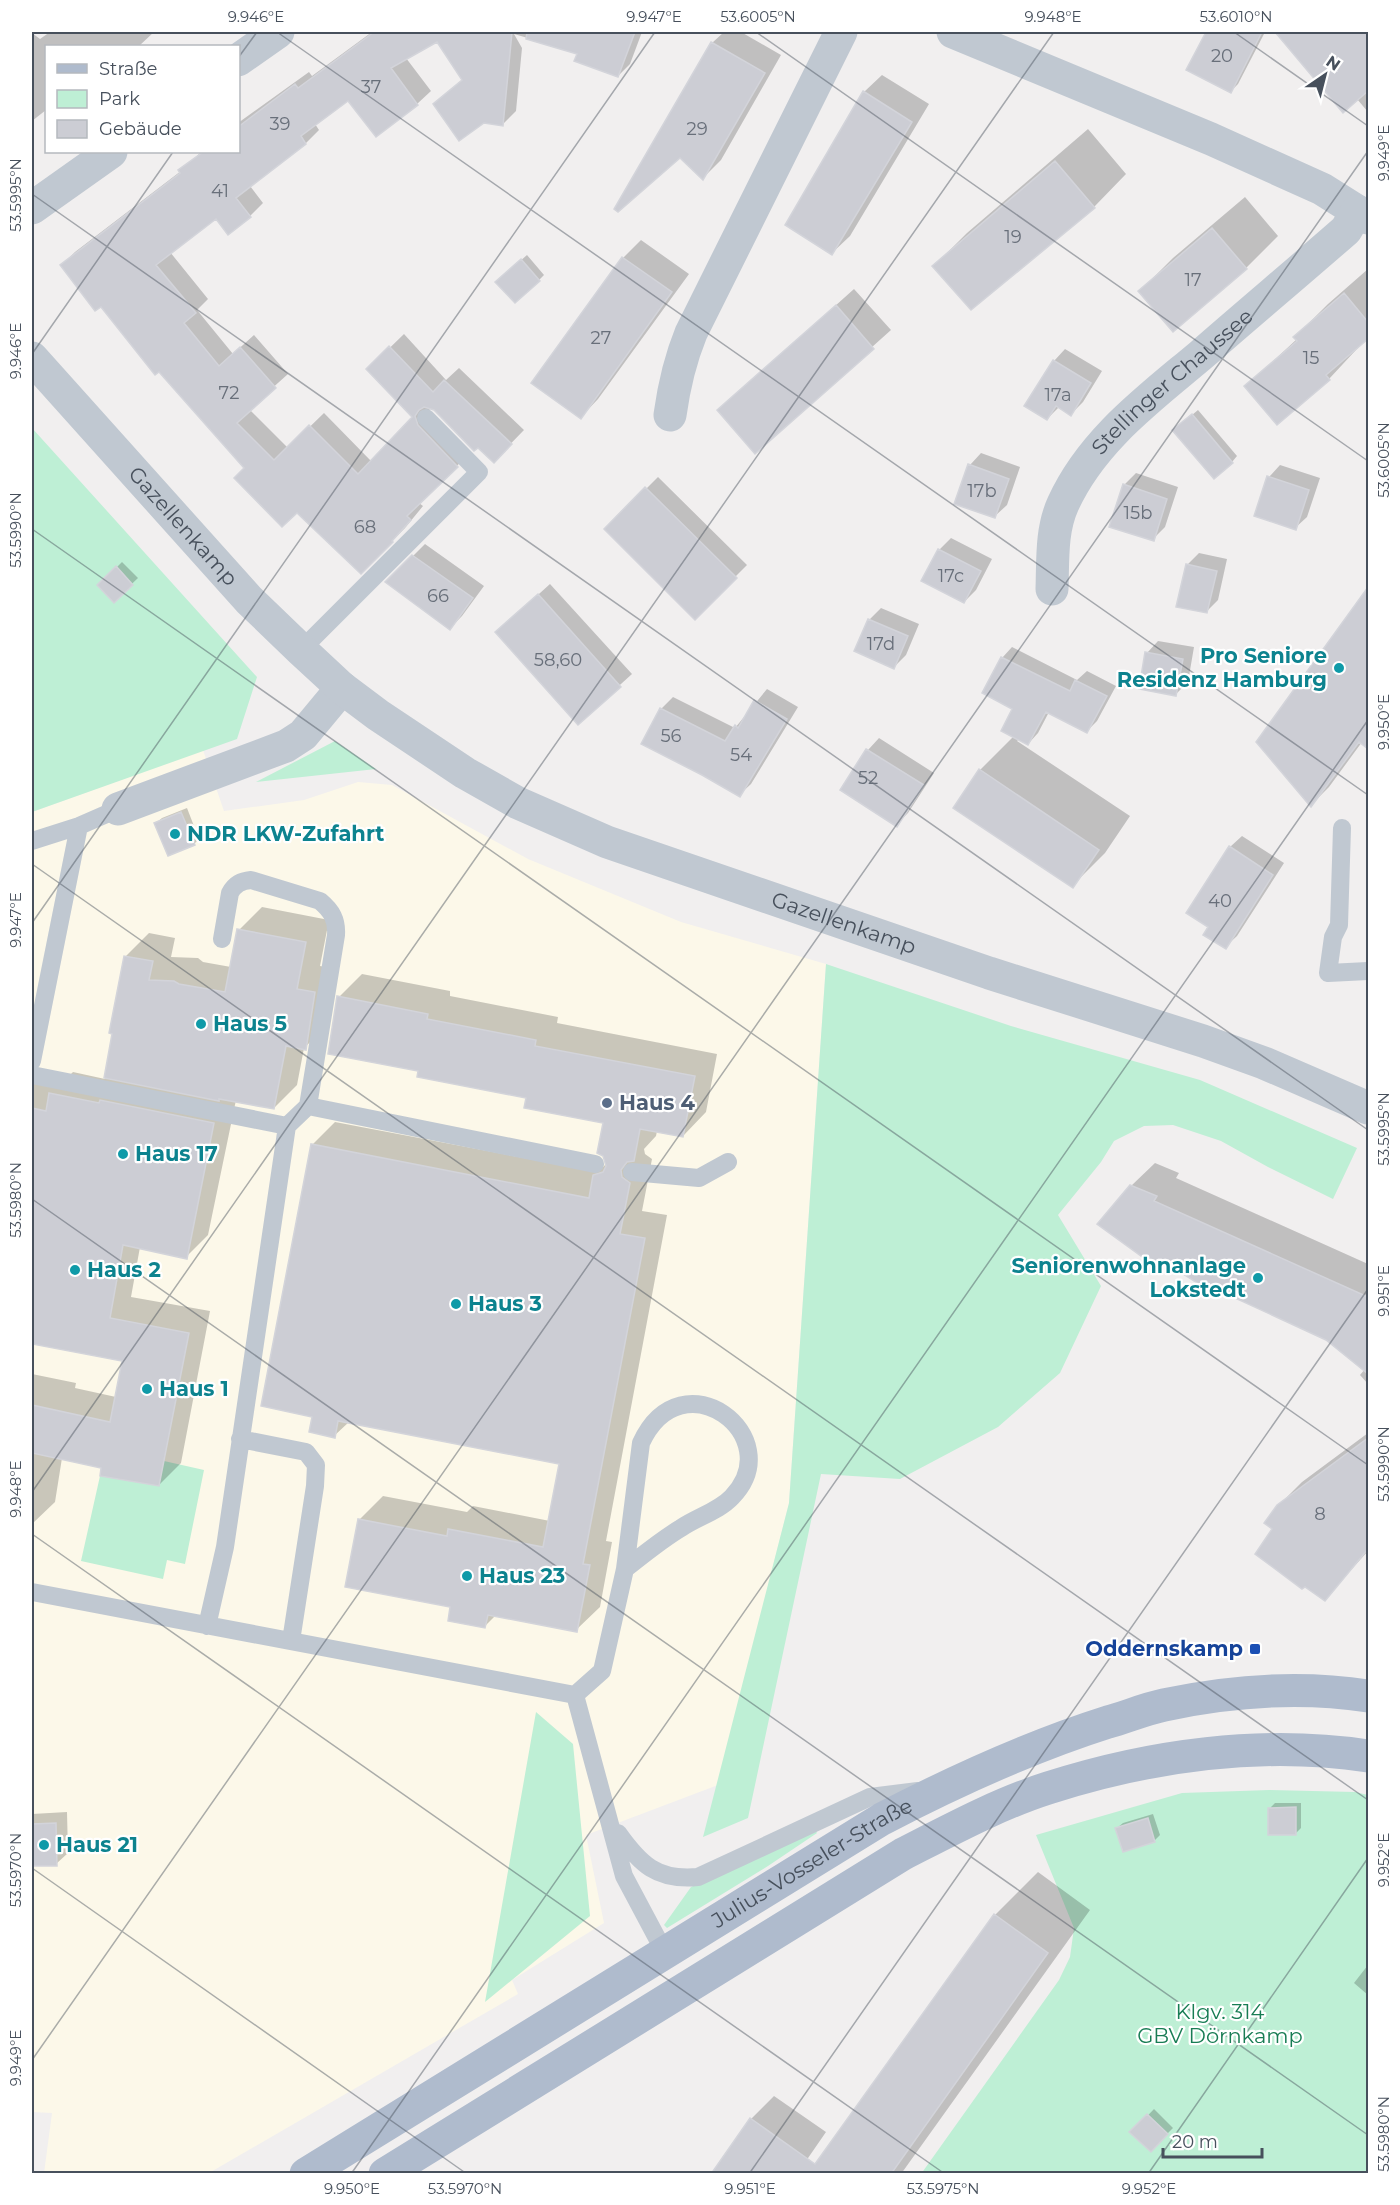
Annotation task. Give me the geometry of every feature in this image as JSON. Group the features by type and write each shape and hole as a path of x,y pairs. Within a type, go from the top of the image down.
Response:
{"main road":[{"name":"Julius-Vosseler-Straße","path":"306,2174 882,1819 943,1787 998,1762 1080,1731 1162,1705 1256,1692 1292,1691 1368,1696"},
{"name":"Julius-Vosseler-Straße","path":"385,2174 903,1854 990,1811 1048,1788 1109,1771 1194,1755 1233,1751 1308,1750 1368,1756"}],"street":[{"path":"240,59 278,32"},
{"path":"670,415 676,377 691,333 841,32"},
{"name":"Stellinger Chaussee","path":"953,32 1211,138 1322,189 1363,215 1125,419 1090,458 1063,504 1058,518 1054,536 1052,589"},
{"path":"32,208 110,153"},
{"name":"Gazellenkamp","path":"32,358 249,600 342,688 418,743 518,803 607,842 989,973 1203,1041 1264,1063 1368,1108"},
{"path":"118,809 286,746 303,735 342,688"}],"lane":[{"path":"301,650 479,472 426,418"},
{"path":"32,841 79,826 118,809"},
{"path":"32,1061 79,826"},
{"path":"1342,828 1339,926 1333,937 1328,973 1368,971"},
{"path":"207,1626 225,1547 287,1126 308,1106 336,926 334,916 320,901 251,880 244,880 230,893 222,939"},
{"path":"32,1075 287,1126"},
{"path":"308,1106 595,1164"},
{"path":"632,1172 699,1178 728,1162"},
{"path":"575,1695 602,1671 625,1569 641,1443 648,1428 659,1416 673,1408 687,1404 701,1404 726,1414 742,1433 747,1446 748,1466 741,1486 731,1498 681,1527 625,1569"},
{"path":"240,1439 306,1452 316,1465 291,1641"},
{"path":"32,1592 575,1695"},
{"path":"575,1695 624,1876 665,1953"},
{"path":"612,1825 635,1857 657,1872 698,1877 870,1797 943,1787"}],"shaded area":[{"path":"203,750 224,811 304,800 358,782 392,785 528,859 681,922 826,964 789,1503 718,1785 586,1835 604,1923 512,1980 518,1994 209,2173 44,2173 52,2113 32,2112 32,812"}],"green space":[{"path":"32,428 257,677 237,739 32,812"},
{"path":"335,741 376,769 256,782"},
{"path":"826,964 1011,1026 1200,1080 1357,1148 1333,1199 1221,1141 1173,1125 1144,1126 1114,1141 1101,1162 1058,1215 1101,1286 1060,1373 998,1427 900,1479 821,1474 748,1818 703,1837 789,1503"},
{"path":"164,1461 204,1470 185,1564 167,1560 163,1579 81,1561 100,1476 159,1486"},
{"path":"536,1712 573,1744 590,1916 485,2002"},
{"name":"Klgv. 314 GBV Dörnkamp","path":"1269,1790 1355,1792 1368,1795 1368,2173 921,2174 1059,1980 1070,1957 1074,1928 1036,1835 1182,1793"},
{"path":"815,1830 817,1833 768,1866 667,1928 664,1925 691,1887"}],"building":[{"path":"374,32 512,32 503,126 484,123 459,141 433,104 462,80 437,42 391,68 418,105 376,137 348,101 301,136 306,144 236,198 251,217 228,235 216,219 156,265 196,313 184,323 219,366 240,347 276,388 237,423 274,460 309,425 358,474 412,417 366,369 389,346 433,392 444,380 512,444 494,463 478,448 474,451 434,410 424,407 419,410 415,416 418,425 458,467 407,516 411,520 361,574 297,513 282,527 234,478 244,468 159,372 155,375 101,307 95,311 60,265 180,173 178,170 202,153 240,153 240,125 295,84 298,88"},
{"path":"527,32 635,32 618,77 574,61 577,54 526,39"},
{"path":"1206,32 1262,32 1231,93 1186,70"},
{"path":"1275,32 1368,32 1368,91 1343,113"},
{"path":"711,42 765,73 703,180 680,158 618,212 614,209"},
{"path":"863,91 912,122 832,255 785,225"},
{"path":"1055,161 1095,208 971,310 932,266"},
{"path":"1212,228 1247,269 1173,332 1138,291"},
{"path":"622,257 672,292 581,419 531,383"},
{"path":"521,259 540,281 515,303 495,282"},
{"path":"1344,293 1368,322 1368,339 1326,375 1330,380 1277,425 1244,386 1297,341 1293,337"},
{"path":"836,305 874,349 755,454 717,410"},
{"path":"1053,360 1091,383 1071,416 1056,406 1047,420 1024,406"},
{"path":"1192,414 1233,463 1214,479 1172,430"},
{"path":"968,464 1009,479 995,518 954,504"},
{"path":"1267,476 1309,490 1296,530 1254,516"},
{"path":"1123,484 1167,499 1154,541 1109,527"},
{"path":"645,487 737,578 695,620 604,529"},
{"path":"938,549 981,571 964,603 921,581"},
{"path":"412,555 473,598 450,630 385,582"},
{"path":"1186,564 1217,571 1207,613 1176,607"},
{"path":"116,566 133,585 114,603 97,585"},
{"name":"Pro Seniore Residenz Hamburg","path":"1368,587 1368,749 1359,742 1311,807 1256,742"},
{"path":"538,594 621,687 578,725 495,632"},
{"path":"868,619 908,636 894,669 854,651"},
{"path":"1145,652 1183,659 1176,696 1139,689"},
{"path":"1001,657 1070,691 1075,680 1107,696 1087,733 1046,712 1028,745 1001,731 1012,709 982,693"},
{"path":"754,700 787,719 740,797 641,744 660,708 725,741 735,725 738,728"},
{"path":"866,749 924,785 897,827 840,790"},
{"path":"979,769 1099,850 1073,888 953,808"},
{"name":"NDR LKW-Zufahrt","path":"181,812 195,845 168,856 154,823"},
{"path":"1229,846 1273,875 1226,949 1203,935 1208,927 1186,913"},
{"name":"Haus 5","path":"237,929 306,942 297,989 315,992 306,1050 286,1046 274,1109 219,1099 219,1101 104,1078 112,1034 109,1033 124,956 153,961 149,980 174,981 179,984 225,992"},
{"name":"Haus 3","path":"337,996 428,1014 427,1019 536,1040 535,1046 695,1076 683,1137 640,1129 634,1161 627,1162 621,1170 622,1177 630,1183 620,1234 645,1238 583,1564 590,1565 577,1632 488,1615 485,1628 448,1621 450,1607 345,1587 358,1519 447,1536 448,1529 543,1547 559,1464 338,1421 335,1438 309,1432 312,1417 261,1406 311,1144 589,1198 593,1175 603,1172 606,1166 603,1156 597,1153 603,1123 524,1108 526,1098 417,1077 418,1071 328,1054"},
{"path":"49,1093 99,1103 100,1100 214,1123 187,1259 123,1245 110,1318 189,1333 159,1486 100,1476 101,1468 32,1453 32,1405 110,1422 122,1361 32,1344 32,1108 46,1111"},
{"name":"Seniorenwohnanlage Lokstedt","path":"1130,1185 1157,1196 1154,1201 1368,1297 1368,1374 1326,1340 1220,1291 1217,1296 1171,1266 1152,1264 1097,1224"},
{"path":"1368,1438 1368,1549 1325,1601 1305,1587 1302,1589 1255,1554 1272,1529 1264,1523 1277,1505"},
{"path":"1296,1807 1296,1835 1268,1835 1268,1808"},
{"path":"1148,1818 1155,1842 1123,1852 1115,1828"},
{"name":"Haus 21","path":"56,1823 57,1866 32,1866 32,1824"},
{"path":"994,1914 1048,1953 891,2174 711,2174 750,2118 815,2164"},
{"path":"1147,2114 1168,2134 1151,2152 1129,2132"}],"place":[{"name":"Pro Seniore Residenz Hamburg","path":"1339,668"},
{"name":"NDR LKW-Zufahrt","path":"175,834"},
{"name":"Haus 5","path":"201,1024"},
{"name":"Haus 4","path":"607,1103"},
{"name":"Haus 17","path":"123,1154"},
{"name":"Haus 2","path":"75,1270"},
{"name":"Seniorenwohnanlage Lokstedt","path":"1258,1278"},
{"name":"Haus 3","path":"456,1304"},
{"name":"Haus 1","path":"147,1389"},
{"name":"Haus 23","path":"467,1576"},
{"name":"Oddernskamp","path":"1255,1649"},
{"name":"Haus 21","path":"44,1845"}]}
